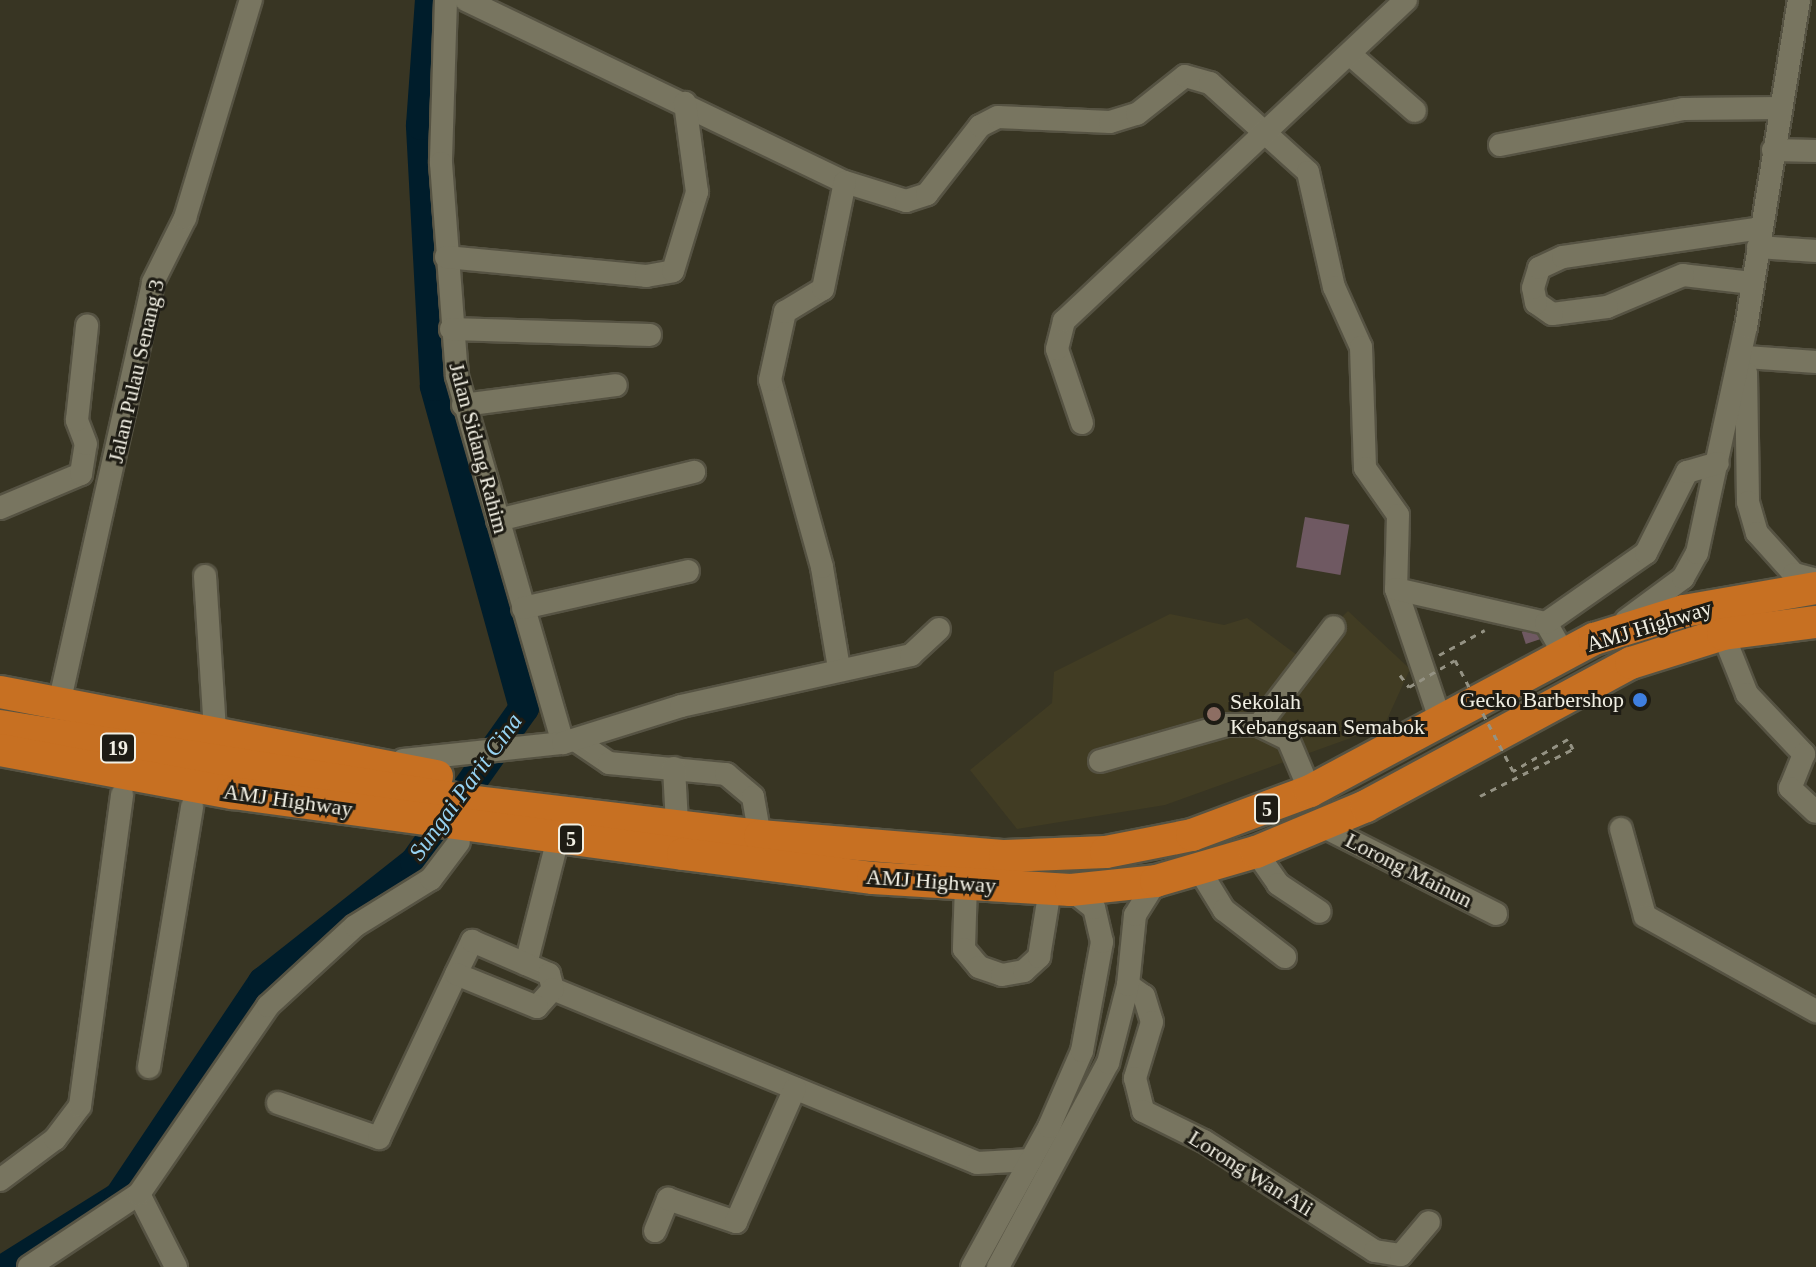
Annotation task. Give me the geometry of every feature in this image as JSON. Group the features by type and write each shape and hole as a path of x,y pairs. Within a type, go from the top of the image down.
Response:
{"highway":[{"name":"AMJ Highway","path":"680,839 760,836 1005,856 1106,852 1192,835 1310,791 1594,639 1684,611 1816,588"},
{"name":"AMJ Highway","path":"0,750 680,839 966,884 1061,890 1156,881 1200,871 1256,852 1322,826 1577,687 1723,634 1816,622"},
{"path":"0,692 369,762 454,809 555,850 680,839"},
{"name":"AMJ Highway","path":"0,726 234,780"},
{"path":"0,772 192,807 454,809 680,839"}],"street":[{"name":"Jalan Sidang Rahim","path":"446,0 446,257 451,329 463,405 523,608 569,742"},
{"path":"466,0 845,182 917,200 980,126 998,117 1110,122 1137,114 1185,76 1210,83 1308,172 1334,287 1361,347 1365,468 1398,515 1396,589 1410,670 1441,722"},
{"path":"1082,423 1057,349 1064,321 1269,137 1353,57 1406,0"},
{"path":"1594,639 1683,578 1697,553 1746,327 1779,108 1799,0"},
{"name":"Jalan Pulau Senang 3","path":"59,704 153,282 185,218 246,1"},
{"path":"1353,57 1415,111"},
{"path":"446,257 646,276 673,271 697,192 685,103"},
{"path":"1500,145 1684,109 1779,108"},
{"path":"1773,150 1816,151"},
{"path":"839,668 822,567 770,380 785,312 823,289 845,182"},
{"path":"1752,283 1683,275 1607,307 1552,314 1536,303 1533,288 1539,268 1563,257 1760,237 1816,251"},
{"path":"0,508 81,474 86,444 77,420 87,326"},
{"path":"1746,327 1748,502 1757,533 1794,574 1816,580"},
{"path":"451,329 650,335"},
{"path":"1746,357 1816,362"},
{"path":"463,405 616,385"},
{"path":"1546,623 1646,553 1687,472 1718,463"},
{"path":"498,520 694,472"},
{"path":"523,608 688,571"},
{"path":"205,576 215,732"},
{"path":"1396,589 1546,623 1564,654"},
{"path":"1259,725 1334,627"},
{"path":"29,1267 139,1194 268,1006 355,926 431,879 454,809 537,749 839,668 911,655 939,629"},
{"path":"1723,634 1747,694 1804,754 1790,788 1816,812"},
{"path":"1100,761 1226,725 1259,725 1288,739 1310,791"},
{"path":"569,742 609,763 674,768 742,784 760,836"},
{"path":"674,768 680,839"},
{"path":"0,1180 55,1139 80,1106 122,795"},
{"path":"149,1067 192,807"},
{"name":"Lorong Mainun","path":"1322,826 1496,914"},
{"path":"1621,829 1645,916 1816,1011"},
{"path":"526,964 555,850"},
{"path":"1256,852 1278,884 1320,912"},
{"path":"1200,871 1224,910 1285,957"},
{"path":"998,1267 1108,1063 1128,985 1135,915 1156,881"},
{"path":"966,884 964,949 979,967 1002,975 1024,971 1039,957 1061,890 1094,908 1100,966 1082,1051 1031,1160 972,1267"},
{"path":"278,1103 379,1138 472,941 549,974 553,989"},
{"path":"456,974 537,1007 553,989"},
{"name":"Lorong Wan Ali","path":"1128,985 1144,996 1152,1022 1135,1078 1143,1111 1204,1141 1375,1251 1401,1255 1429,1222"},
{"path":"553,989 977,1163 1031,1160"},
{"path":"655,1231 668,1199 736,1222 795,1088"},
{"path":"977,1163 1006,1205"},
{"path":"139,1194 176,1267"}],"path":[{"path":"1480,796 1573,749 1568,739 1513,771 1455,660 1409,687 1410,670 1498,623"}],"shaded area":[{"name":"Sekolah Kebangsaan Semabok","path":"1348,611 1410,669 1384,726 1165,805 1017,829 970,770 1052,703 1054,672 1170,614 1224,625 1247,618 1301,658"}],"building":[{"path":"1305,517 1349,525 1340,575 1296,567"},
{"path":"1536,627 1540,639 1526,644 1522,632"}],"waterway":[{"name":"Sungai Parit Cina","path":"7,1267 119,1197 263,982 415,862 524,708 435,386 421,125 430,0"}],"place":[{"name":"Gecko Barbershop","path":"1640,700"},
{"name":"Sekolah Kebangsaan Semabok","path":"1214,714"}]}
